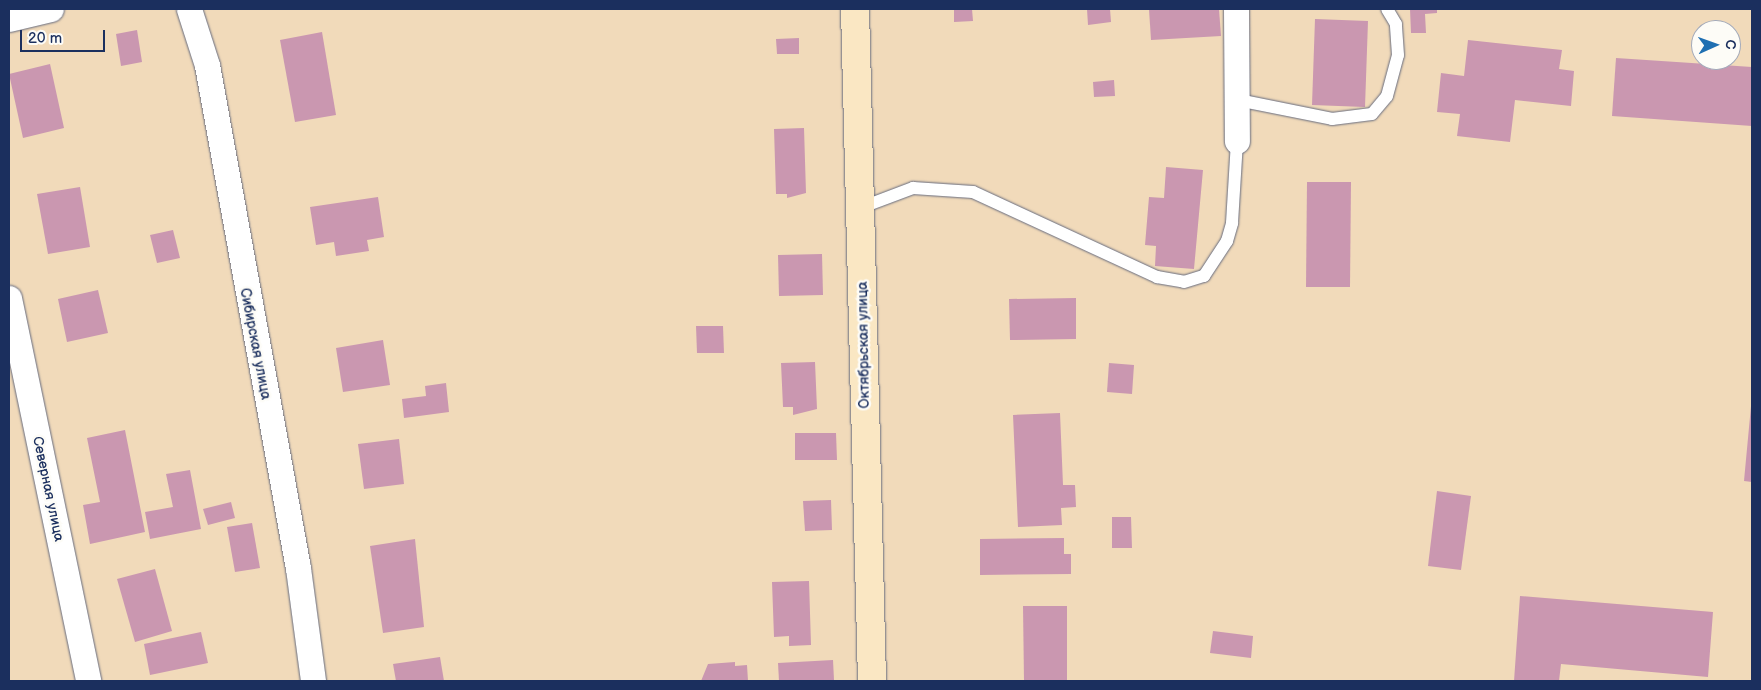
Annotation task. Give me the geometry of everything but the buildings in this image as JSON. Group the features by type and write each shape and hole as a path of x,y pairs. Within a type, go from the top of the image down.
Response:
{"street":[{"path":"9,19 51,9"},
{"name":"Сибирская улица","path":"189,9 207,65 298,568 313,681"},
{"name":"Октябрьская улица","path":"855,9 872,681"},
{"path":"1236,9 1237,141"},
{"name":"Северная улица","path":"9,298 88,681"}],"lane":[{"path":"1238,100 1332,119 1372,114 1387,96 1398,55 1396,24 1387,9"},
{"path":"860,208 913,188 973,192 1157,277 1184,282 1204,276 1227,241 1232,223 1237,141"}]}
